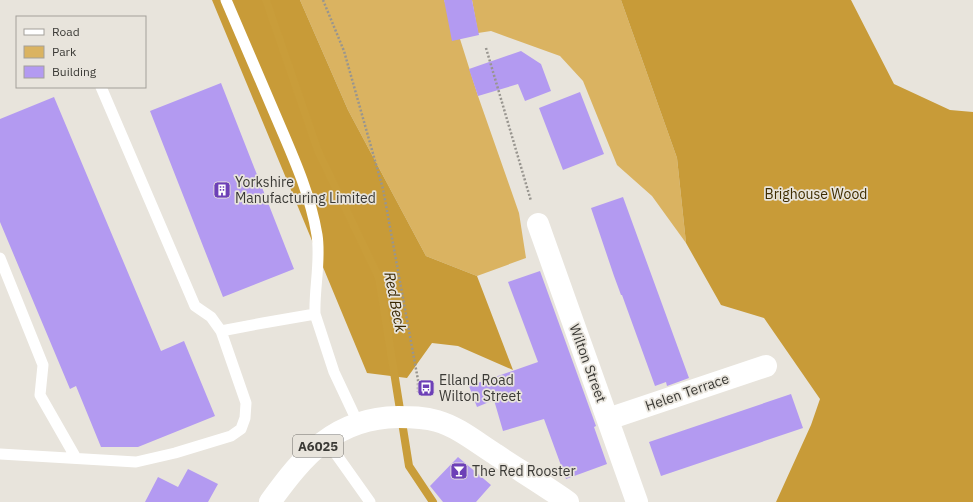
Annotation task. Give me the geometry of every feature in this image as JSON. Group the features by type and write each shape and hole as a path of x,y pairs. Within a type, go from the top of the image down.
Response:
{"street":[{"name":"Wilton Street","path":"538,224 637,502"},
{"name":"Helen Terrace","path":"608,419 766,366"},
{"name":"A6025","path":"270,502 290,474 306,456 326,440 342,430 358,423 386,417 415,417 438,421 469,436 568,502"}],"lane":[{"path":"226,0 292,153 310,202 317,237 317,271 314,298 315,314 334,372 358,423"},
{"path":"0,454 136,462 175,453 231,436 242,429 245,418 246,403 221,331 211,317 195,306 101,88"},
{"path":"0,258 43,364 40,394 76,458"},
{"path":"221,331 263,322 315,314"},
{"path":"326,440 370,502"}],"path":[{"path":"323,0 344,51 383,189 418,380 415,417"},
{"path":"486,48 538,224"}],"green space":[{"path":"212,0 300,0 348,110 426,256 477,276 513,370 458,346 432,343 407,378 367,373"},
{"path":"300,0 444,0 460,39 478,96 519,213 526,258 477,276 426,256 348,110"},
{"path":"472,0 621,0 677,158 686,243 652,196 617,165 583,81 560,56 491,31 478,33"},
{"name":"Brighouse Wood","path":"621,0 851,0 894,84 950,110 973,112 973,502 776,502 811,425 820,399 764,318 721,305 686,243 677,158"}],"building":[{"path":"444,0 472,0 479,35 452,41"},
{"path":"521,51 541,64 551,91 525,101 518,84 478,96 469,69"},
{"name":"Yorkshire Manufacturing Limited","path":"221,83 294,269 223,297 150,111"},
{"path":"580,92 604,154 563,170 539,108"},
{"path":"54,97 161,351 184,341 215,416 138,447 101,447 76,386 70,389 0,222 0,119"},
{"path":"623,197 689,378 667,386 666,382 655,386 614,276 591,208"},
{"path":"540,271 596,426 594,427 607,464 566,479 544,419 503,431 494,400 477,407 469,386 538,362 508,282"},
{"path":"791,394 803,428 661,476 649,442"},
{"name":"The Red Rooster","path":"458,457 491,485 476,502 443,502 430,486"},
{"path":"188,469 218,484 208,502 145,502 158,477 178,487"}],"waterway":[{"name":"Red Beck","path":"266,0 318,151 379,278 409,466 433,502"}],"place":[{"name":"Yorkshire Manufacturing Limited","path":"222,190"},
{"name":"Elland Road Wilton Street","path":"426,388"},
{"name":"The Red Rooster","path":"459,471"}]}
